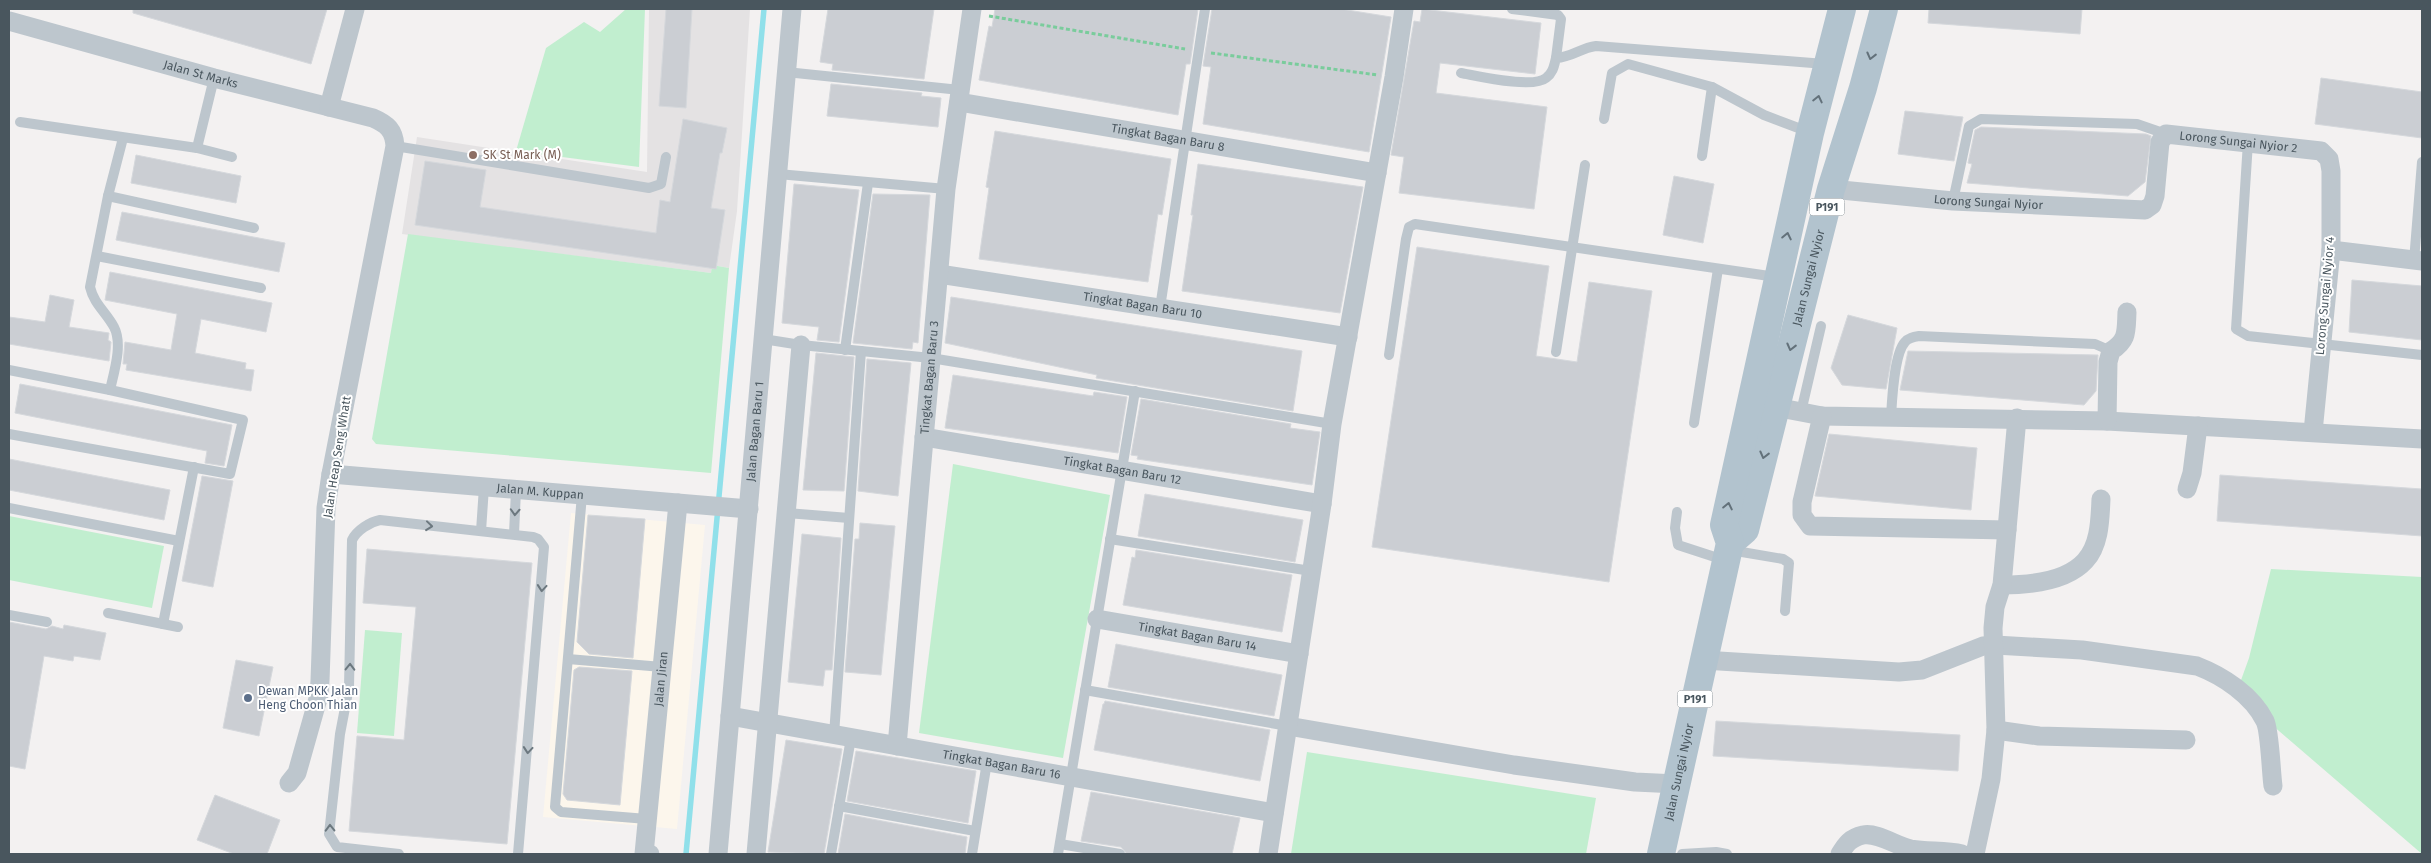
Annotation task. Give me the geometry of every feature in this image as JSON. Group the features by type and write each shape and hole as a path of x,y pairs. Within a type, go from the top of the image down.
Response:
{"main road":[{"name":"Jalan Sungai Nyior","path":"1661,854 1728,551 1745,530 1832,189 1864,88 1884,9"},
{"name":"Jalan Sungai Nyior","path":"1776,407 1778,277 1838,10"}],"street":[{"path":"329,107 355,9"},
{"name":"Jalan Bagan Baru 1","path":"718,854 792,9"},
{"path":"1268,854 1322,504 1332,424 1394,78 1404,9"},
{"name":"Tingkat Bagan Baru 3","path":"896,746 946,189 971,11"},
{"name":"Jalan St Marks","path":"10,22 214,78 373,118 393,137"},
{"name":"Tingkat Bagan Baru 8","path":"959,96 1184,140 1377,173"},
{"name":"Lorong Sungai Nyior 2","path":"2146,210 2152,205 2155,196 2160,142 2166,134 2248,142 2321,152 2329,159"},
{"name":"Jalan Heap Seng Whatt","path":"288,783 297,773 319,695 326,508 393,137"},
{"name":"Lorong Sungai Nyior 4","path":"2313,432 2331,250 2331,171 2329,159"},
{"name":"Lorong Sungai Nyior","path":"1832,189 1953,201 2146,210"},
{"path":"2331,250 2418,261"},
{"name":"Tingkat Bagan Baru 10","path":"939,274 1348,337"},
{"path":"2107,421 2108,362 2111,351 2121,344 2126,335 2127,312"},
{"path":"756,854 801,345"},
{"path":"1776,407 1822,416 2107,421 2422,439"},
{"path":"1822,416 1802,502 1802,515 1810,526 2007,530"},
{"path":"1975,854 1991,779 1996,730 1994,607 2002,585 2016,418"},
{"path":"2187,489 2192,473 2198,426"},
{"name":"Tingkat Bagan Baru 12","path":"924,437 1322,504"},
{"name":"Jalan M. Kuppan","path":"331,474 749,509"},
{"path":"2002,585 2020,585 2046,580 2071,572 2086,561 2095,542 2099,526 2101,499"},
{"name":"Jalan Jiran","path":"643,854 678,503"},
{"name":"Tingkat Bagan Baru 14","path":"1097,619 1299,654"},
{"path":"1704,660 1899,672 1922,670 1983,646 1994,645 2082,650 2197,666 2214,672 2242,692 2265,722 2273,786"},
{"name":"Tingkat Bagan Baru 16","path":"730,716 1274,813"},
{"path":"1288,726 1514,765 1635,782 1677,784"},
{"path":"1996,730 2039,736 2186,740"},
{"path":"1840,854 1849,840 1864,835 1875,836 1912,849 1950,851 1962,854"},
{"path":"643,854 650,854"}],"lane":[{"path":"1160,308 1205,9"},
{"path":"1461,73 1531,83 1544,80 1553,70 1561,20 1558,15 1512,9"},
{"path":"1556,58 1569,57 1584,48 1596,46 1826,64"},
{"path":"1604,119 1612,73 1628,64 1712,86 1764,115 1810,133"},
{"path":"786,72 959,96"},
{"path":"197,148 214,78"},
{"path":"1702,156 1712,86"},
{"path":"1953,201 1969,126 1981,119 2137,124 2166,134"},
{"path":"20,122 197,148 232,157"},
{"path":"393,137 649,188 661,184 666,156"},
{"path":"110,390 118,346 115,328 93,299 90,287 108,196 123,138"},
{"path":"2248,142 2236,329 2248,336 2422,355"},
{"path":"2418,261 2422,162"},
{"path":"1556,352 1585,165"},
{"path":"778,174 946,189"},
{"path":"845,350 868,183"},
{"path":"108,196 254,228"},
{"path":"1390,355 1409,227 1415,224 1778,277"},
{"path":"97,256 261,288"},
{"path":"1694,423 1718,269"},
{"path":"1776,407 1821,326"},
{"path":"1892,417 1895,375 1903,344 1910,338 1919,336 2096,344 2111,351"},
{"path":"763,339 845,350 931,358 1332,424"},
{"path":"830,854 839,806 849,518 861,351"},
{"path":"9,370 110,390 243,420 230,474 9,434"},
{"path":"1120,854 1059,849 1135,391"},
{"path":"162,624 194,467"},
{"path":"481,531 484,487"},
{"path":"514,534 516,490"},
{"path":"582,495 555,807 562,812 647,819"},
{"path":"9,508 179,541"},
{"path":"1677,512 1675,528 1678,545 1783,559 1789,563 1785,611"},
{"path":"787,513 849,518"},
{"path":"399,854 337,847 329,834 340,734 349,687 352,540 355,534 373,522 380,520 514,534 538,539 544,547 545,553 518,854"},
{"path":"1110,539 1312,571"},
{"path":"108,613 178,627"},
{"path":"9,615 47,622"},
{"path":"568,659 662,667"},
{"path":"1086,690 1288,726"},
{"path":"972,854 987,762"},
{"path":"839,806 975,831"},
{"path":"1682,854 1716,852 1727,854"}],"path":[{"path":"971,11 1198,51 1394,78"}],"shaded area":[{"name":"SK St Mark (M)","path":"649,9 750,9 737,211 729,268 712,265 711,273 402,234 417,137 647,172"},
{"path":"571,513 705,525 677,829 543,817"}],"green space":[{"path":"626,9 645,9 639,167 516,151 546,48 584,22 600,32"},
{"path":"408,234 711,273 712,265 729,268 711,473 376,444 372,439"},
{"path":"953,464 1110,495 1063,758 919,733"},
{"path":"9,516 164,546 152,608 9,580"},
{"path":"2271,569 2422,577 2422,854 2236,694 2249,658"},
{"path":"365,630 402,633 394,736 357,733"},
{"path":"1307,752 1596,798 1586,854 1291,854"}],"building":[{"path":"133,9 327,9 311,64 133,13"},
{"path":"666,9 692,9 686,108 659,106"},
{"path":"828,9 934,9 924,79 832,70 833,64 820,62"},
{"path":"995,9 1198,9 1190,64 1186,64 1178,115 979,80 989,26 992,27"},
{"path":"1212,9 1341,9 1391,17 1369,152 1203,124 1211,67 1203,66"},
{"path":"1422,9 1541,23 1535,74 1440,63 1436,93 1547,107 1534,209 1399,193 1404,157 1391,155 1414,21 1420,22"},
{"path":"1929,9 2082,9 2080,34 1928,23"},
{"path":"2321,78 2422,92 2422,138 2315,124"},
{"path":"831,84 922,93 921,96 941,98 938,127 827,116"},
{"path":"1905,111 1963,117 1954,161 1898,154"},
{"path":"683,119 727,128 722,153 720,153 711,208 725,210 716,269 415,225 425,161 486,170 480,207 656,233 660,200 670,202"},
{"path":"1981,127 2146,134 2151,136 2145,182 2128,196 1967,183 1972,164 1968,163 1975,130"},
{"path":"995,131 1171,159 1162,215 1158,214 1148,282 979,259 989,188 986,187"},
{"path":"136,155 241,176 236,203 131,183"},
{"path":"1198,164 1363,187 1340,313 1182,291"},
{"path":"1674,176 1714,184 1703,243 1663,235"},
{"path":"794,184 859,190 839,342 817,340 819,327 782,323"},
{"path":"873,194 930,195 918,343 913,342 912,349 853,343"},
{"path":"122,212 285,243 279,272 116,240"},
{"path":"1417,247 1549,266 1536,356 1577,362 1589,282 1652,291 1609,582 1372,547"},
{"path":"110,272 272,303 266,332 201,319 195,353 246,363 245,369 254,370 251,391 126,370 127,364 123,364 125,342 171,350 177,314 105,300"},
{"path":"2352,280 2422,286 2422,340 2349,332"},
{"path":"50,295 74,300 69,327 109,333 108,340 111,342 109,361 9,344 9,317 45,322"},
{"path":"951,297 1302,351 1293,411 1096,378 1097,375 945,343"},
{"path":"1848,315 1897,328 1886,389 1842,385 1831,368"},
{"path":"1908,351 2098,355 2096,391 2084,405 1900,390"},
{"path":"816,353 854,357 844,491 803,490"},
{"path":"867,359 911,363 898,496 858,491"},
{"path":"953,375 1093,396 1094,392 1127,397 1118,453 945,428"},
{"path":"20,384 232,425 224,466 205,463 207,451 15,413"},
{"path":"1141,399 1291,424 1290,428 1320,432 1312,485 1137,459 1138,456 1131,455"},
{"path":"1829,434 1977,448 1971,510 1815,496"},
{"path":"9,459 170,490 164,520 9,490"},
{"path":"2220,475 2422,489 2422,536 2217,521"},
{"path":"202,476 233,481 213,587 182,581"},
{"path":"1145,494 1303,520 1295,562 1138,536"},
{"path":"588,515 645,519 633,658 589,654 577,642"},
{"path":"860,523 895,526 881,675 845,672 855,539 859,539"},
{"path":"802,534 841,538 832,670 825,670 823,686 788,682"},
{"path":"367,549 532,563 507,844 349,831 357,736 404,740 416,607 363,603"},
{"path":"1136,550 1292,575 1282,632 1123,605 1132,557 1135,558"},
{"path":"9,622 46,629 52,626 63,629 64,625 106,633 100,660 74,656 73,661 44,656 25,769 9,766"},
{"path":"1116,644 1282,675 1274,716 1108,687"},
{"name":"Dewan MPKK Jalan Heng Choon Thian","path":"236,660 273,667 259,736 223,728"},
{"path":"579,667 632,671 620,805 567,800 563,794 574,670"},
{"path":"1105,701 1270,730 1260,781 1094,750"},
{"path":"1716,721 1960,735 1958,771 1713,756"},
{"path":"786,740 842,749 824,854 768,852"},
{"path":"856,751 976,771 968,823 847,801"},
{"path":"1091,792 1240,818 1232,854 1127,854 1121,847 1081,841"},
{"path":"215,795 280,820 267,854 234,854 197,840"},
{"path":"845,814 967,837 965,854 838,854"}],"waterway":[{"path":"686,854 764,9"}],"place":[{"name":"SK St Mark (M)","path":"473,155"},
{"name":"Dewan MPKK Jalan Heng Choon Thian","path":"248,698"}]}
